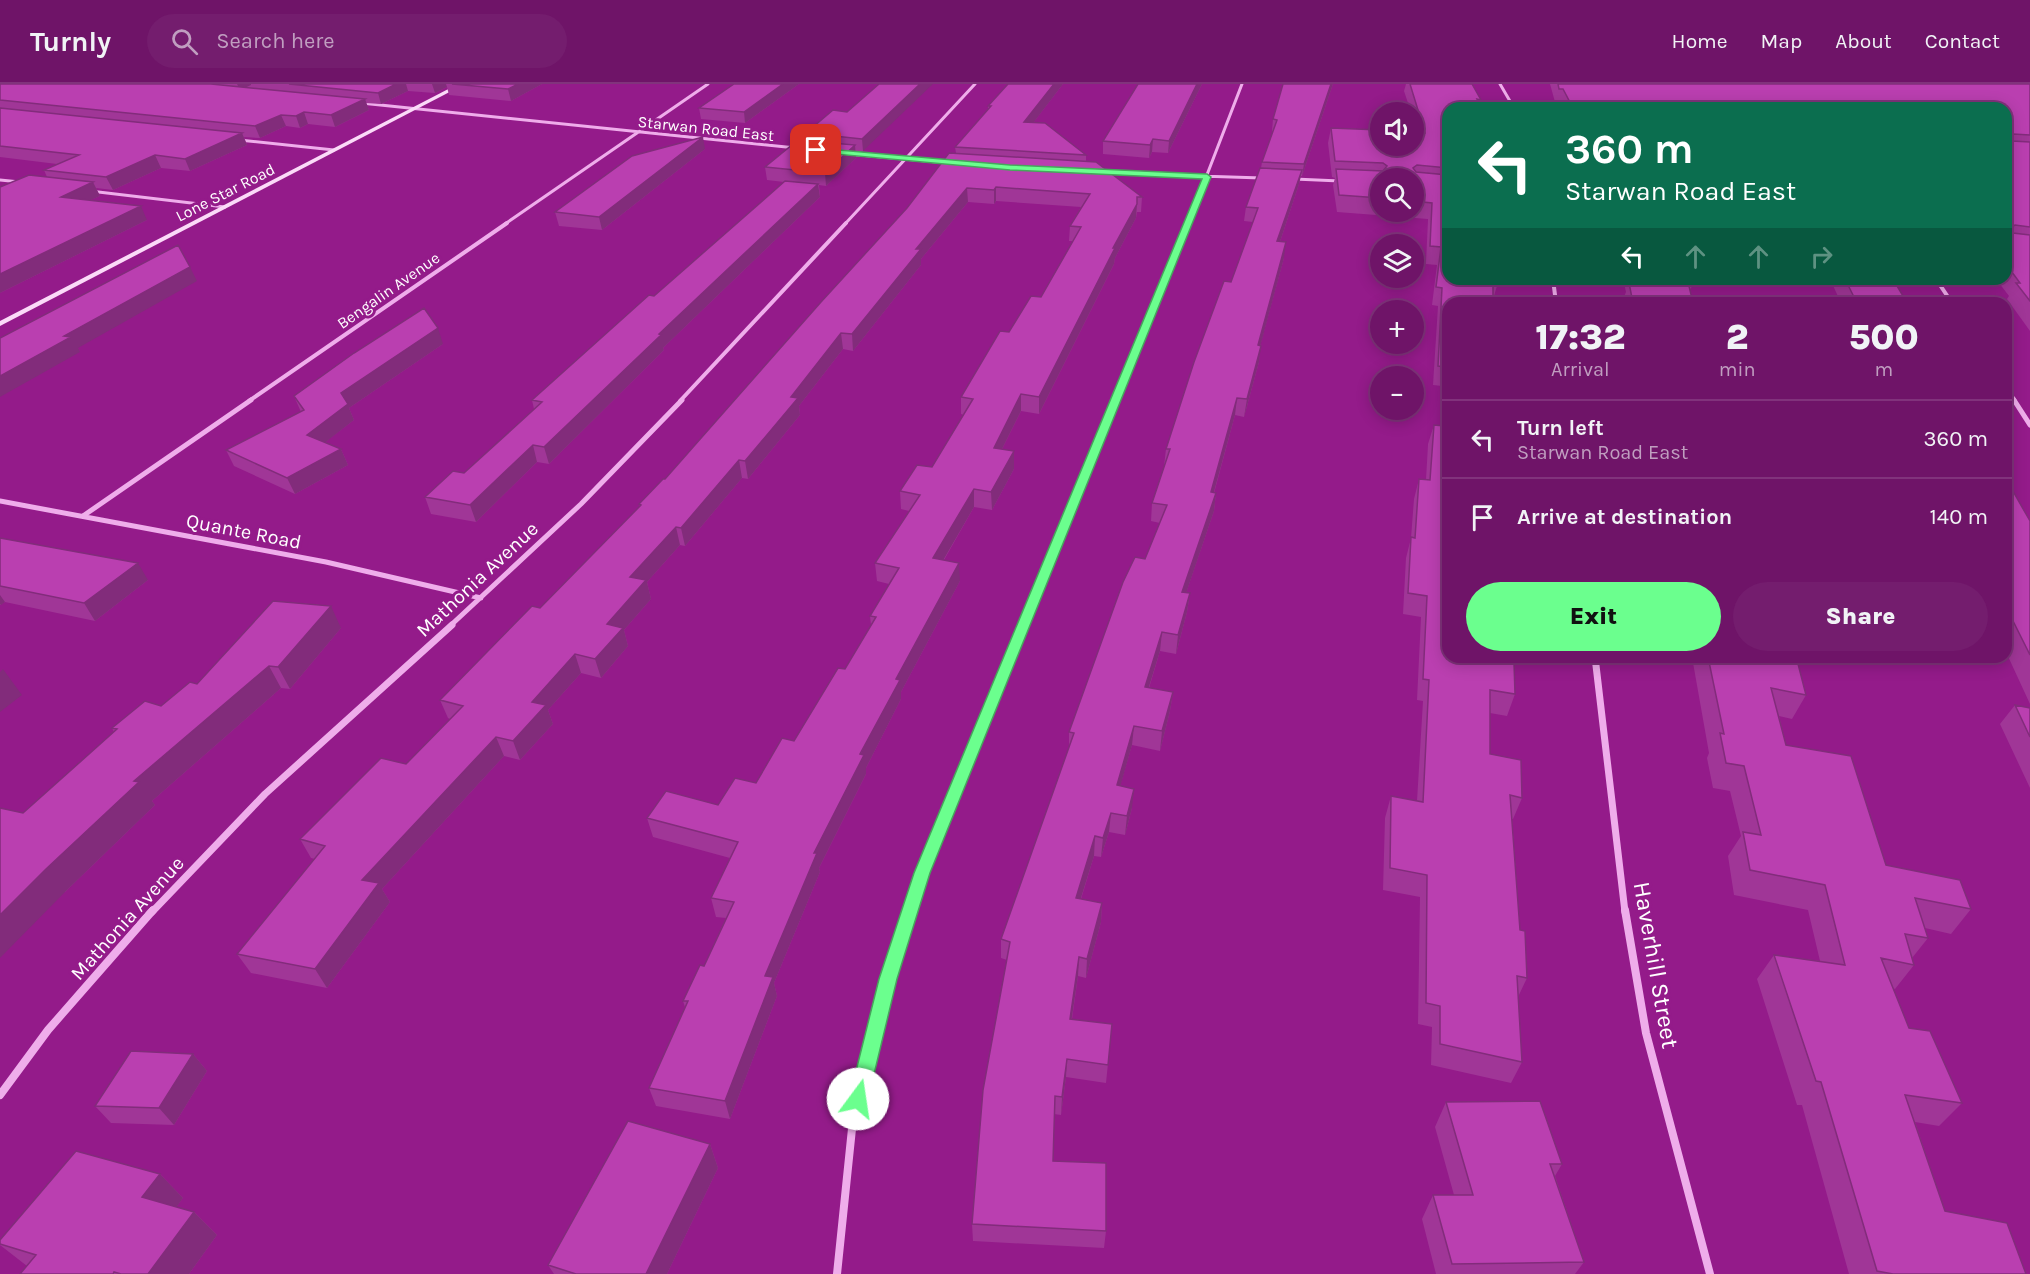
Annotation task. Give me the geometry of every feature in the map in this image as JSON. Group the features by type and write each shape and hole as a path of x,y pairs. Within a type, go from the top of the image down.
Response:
{"street":[{"name":"Lone Star Road","path":"0,324 462,84"},
{"name":"Bengalin Avenue","path":"82,516 708,84"},
{"name":"Mathonia Avenue","path":"0,1095 48,1030 156,907 265,794 482,598 581,504 661,422 975,84"},
{"path":"837,1274 853,1119 888,979 922,873 1207,177 1242,84"},
{"path":"1500,84 1510,102"},
{"name":"Starwan Road East","path":"350,102 800,149"},
{"path":"238,140 334,150"},
{"path":"847,153 952,163"},
{"path":"1095,173 1265,178"},
{"path":"1288,179 1346,182"},
{"path":"1,181 27,183"},
{"path":"85,190 225,207"},
{"path":"2012,396 2030,425"},
{"name":"Quante Road","path":"0,501 326,562 482,598"},
{"name":"Haverhill Street","path":"1596,663 1620,882 1646,1034 1710,1274"}],"building":[{"path":"0,84 211,84 365,99 331,115 304,112 296,116 281,115 255,126 0,100"},
{"path":"289,84 396,84 378,93"},
{"path":"452,84 518,84 508,89"},
{"path":"734,84 783,84 744,112 699,108"},
{"path":"879,84 920,84 862,139 806,133 833,110 847,112"},
{"path":"1008,84 1054,84 1024,122 1045,123 1086,155 955,147"},
{"path":"1138,84 1197,84 1169,141 1153,139 1150,145 1103,141"},
{"path":"1283,84 1331,84 1304,164 1262,162 1277,120 1273,119"},
{"path":"1410,84 1472,84 1481,100 1477,99 1478,102 1442,102 1442,167 1417,165 1413,168 1385,168 1387,166 1383,163 1335,161 1331,128 1370,130 1370,156 1424,156 1424,102 1416,102"},
{"path":"1558,84 2030,84 2030,135 2012,135 2012,102 1570,102 1563,89 1559,89"},
{"path":"0,108 242,133 185,159 155,155 106,177 44,170 79,155 0,146"},
{"path":"703,137 599,217 555,212 632,156"},
{"path":"798,140 855,145 825,173 765,167"},
{"path":"2012,141 2030,142 2030,227 2015,225 2012,227"},
{"path":"949,153 1096,162 1142,197 1137,197 1137,204 1039,397 1021,394 994,448 1014,451 991,492 974,489 933,558 959,563 896,679 900,680 860,754 864,755 814,853 817,853 765,976 773,977 725,1101 649,1088 688,1001 683,1001 700,965 704,966 734,902 711,898 738,842 647,818 666,791 718,805 735,778 756,783 782,738 794,741 838,668 845,669 876,617 870,616 899,568 875,563 920,495 900,491 917,465 932,467 973,399 961,397 1000,331 1009,332 1031,296 1041,297 1081,227 1070,226 1090,194 996,187 994,190 967,188 916,249 921,249 852,334 841,333 791,397 798,398 745,461 739,460 681,528 676,527 630,577 646,580 607,624 623,628 595,659 575,654 532,702 546,705 513,741 496,737 362,880 379,883 315,969 237,954 325,846 300,839 381,758 406,764 463,706 440,700 532,606 540,608 641,505 639,504 665,479 907,208"},
{"path":"1260,168 1302,170 1277,241 1286,242 1258,345 1261,346 1247,399 1237,398 1211,492 1216,493 1182,592 1190,593 1178,635 1162,632 1145,687 1173,692 1162,731 1134,726 1117,785 1134,789 1127,816 1111,813 1103,838 1095,836 1076,898 1102,903 1087,959 1079,957 1070,1019 1112,1024 1108,1065 1067,1059 1062,1097 1055,1096 1053,1161 1106,1163 1106,1231 972,1224 983,1090 1010,942 1001,939 1074,733 1069,732 1123,582 1135,557 1145,559 1167,505 1152,503 1170,449 1166,449 1194,362 1224,281 1231,282 1258,208 1246,207"},
{"path":"1336,169 1370,170 1370,197 1339,195"},
{"path":"1424,173 1442,174 1442,285 1493,285 1493,297 1442,297 1442,366 1438,366 1442,288 1436,287 1441,247 1430,246 1432,203 1424,202"},
{"path":"29,175 93,182 61,197 141,206 0,274 0,187"},
{"path":"785,181 818,184 659,334 661,335 544,447 533,445 470,505 425,497 453,471 464,473 542,402 532,400 649,295 654,296"},
{"path":"2012,231 2030,235 2030,301 2016,283 2020,283 2012,272"},
{"path":"178,245 190,267 64,336 71,337 0,376 0,338"},
{"path":"1629,285 1692,286 1689,286 1692,297 1632,297"},
{"path":"1848,285 1897,285 1904,297 1854,297"},
{"path":"424,308 438,328 341,393 348,404 307,435 341,449 287,478 226,450 304,410 294,396 354,353"},
{"path":"1434,425 1442,426 1442,663 1514,663 1515,694 1490,690 1490,754 1521,760 1522,798 1510,795 1520,930 1525,931 1527,978 1517,976 1522,1062 1440,1044 1440,1006 1426,1003 1427,875 1390,868 1391,796 1423,802 1429,680 1423,679 1427,596 1408,593 1411,537 1415,538 1419,479 1430,480"},
{"path":"2012,490 2030,521 2030,655 2012,619"},
{"path":"0,538 138,563 84,603 0,586"},
{"path":"273,601 331,606 278,667 269,666 134,781 139,782 0,915 0,808 23,813 117,729 112,728 145,701 161,706 190,682 197,684"},
{"path":"1709,663 1798,663 1806,695 1771,688 1786,745 1851,756 1886,865 1960,880 1971,909 1915,898 1928,938 1905,934 1914,965 1881,958 1909,1028 1930,1031 1962,1103 1905,1095 1945,1211 2007,1223 2026,1274 1893,1274 1877,1271 1821,1082 1816,1081 1774,955 1845,965 1825,885 1750,870 1743,832 1761,835 1744,766 1726,763 1720,733 1724,734"},
{"path":"2015,705 2030,708 2030,737"},
{"path":"131,1051 193,1054 159,1108 95,1106"},
{"path":"1540,1101 1562,1164 1550,1164 1584,1262 1452,1264 1433,1195 1473,1195 1446,1102"},
{"path":"628,1121 710,1144 646,1274 576,1274 548,1265"},
{"path":"76,1151 160,1174 142,1197 194,1212 148,1274 114,1272 113,1274 20,1274 36,1255 0,1244 0,1240"}],"route":[{"path":"816,150 1010,168 1207,177 922,873 888,979 858,1099"}]}
